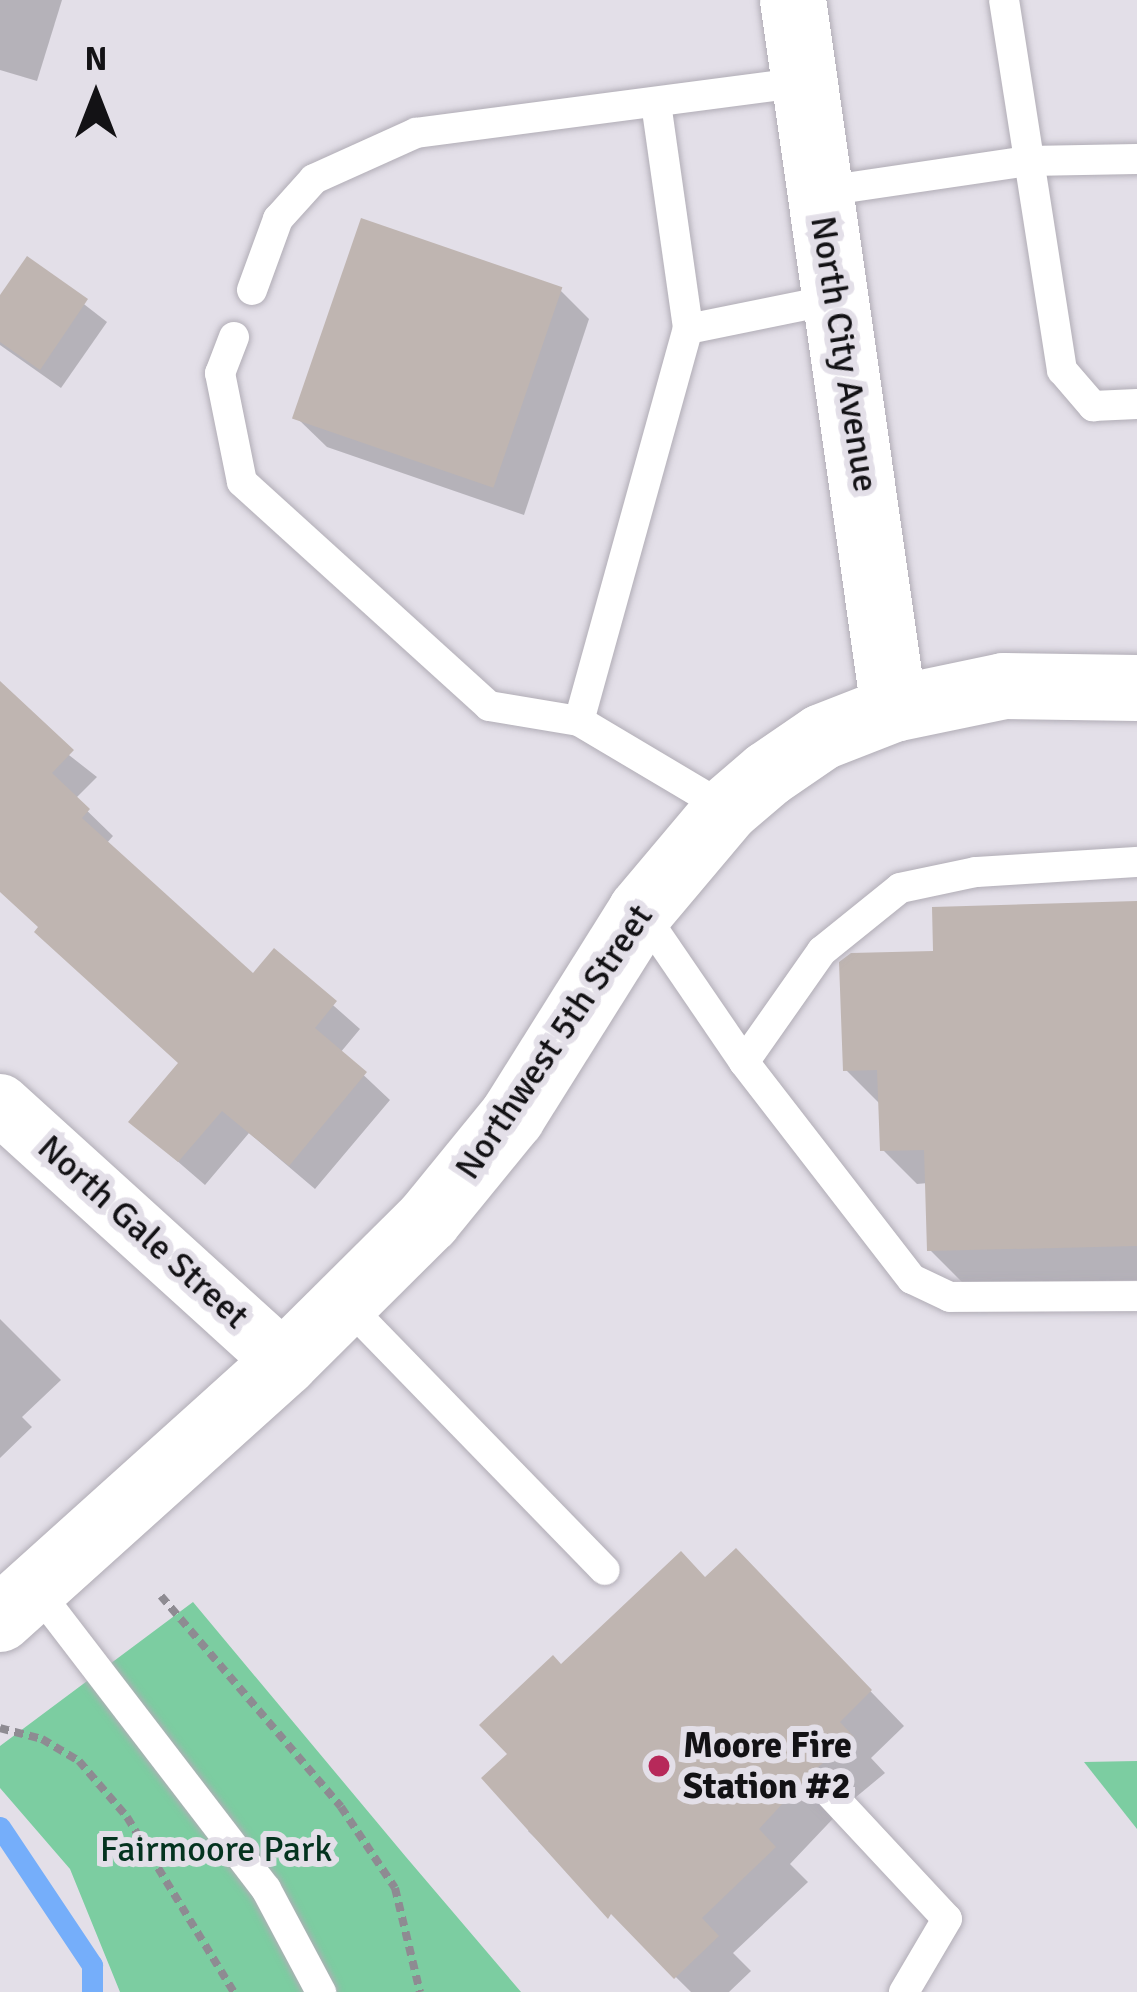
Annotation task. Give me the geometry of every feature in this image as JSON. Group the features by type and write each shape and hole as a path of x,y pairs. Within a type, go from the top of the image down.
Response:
{"street":[{"name":"North City Avenue","path":"793,0 894,709"},
{"name":"Northwest 5th Street","path":"17,1604 285,1361 428,1220 512,1117 641,911 727,809 822,737 894,709 1004,686 1137,688"},
{"name":"North Gale Street","path":"0,1104 285,1361"}],"lane":[{"path":"1004,0 1062,370 1093,406 1137,404"},
{"path":"252,290 278,219 314,178 416,134 804,82"},
{"path":"579,721 688,329 656,103"},
{"path":"818,192 1029,160 1137,159"},
{"path":"688,329 836,299"},
{"path":"234,337 220,373 242,482 489,706 579,721 727,809"},
{"path":"744,1062 822,951 900,888 976,872 1137,862"},
{"path":"641,911 744,1062 912,1280 950,1298 1137,1296"},
{"path":"346,1304 605,1570"},
{"path":"17,1604 266,1889 321,1992"},
{"path":"824,1787 947,1919 904,1992"}],"path":[{"path":"161,1596 341,1807 384,1872 394,1888 420,1992"},
{"path":"0,1728 42,1738 79,1761 127,1817 201,1930 234,1992"}],"green space":[{"name":"Fairmoore Park","path":"193,1602 521,1992 120,1992 70,1869 0,1788 0,1746"},
{"path":"1137,1761 1137,1829 1084,1762"}],"building":[{"path":"361,218 562,287 493,488 292,418"},
{"path":"27,256 88,299 40,370 0,342 0,295"},
{"path":"0,681 74,750 52,773 90,809 82,818 253,973 274,948 337,1001 315,1028 367,1072 289,1166 222,1111 178,1162 128,1122 178,1063 34,932 38,927 0,892"},
{"path":"1137,901 1137,1246 927,1251 924,1150 880,1151 877,1070 843,1071 839,962 851,953 933,951 932,907"},
{"name":"Moore Fire Station #2","path":"736,1548 872,1690 840,1722 854,1737 810,1774 759,1829 776,1847 702,1918 719,1936 674,1979 611,1914 608,1919 481,1778 507,1754 479,1725 553,1655 561,1664 681,1551 705,1577"}],"waterway":[{"path":"0,1827 92,1965 92,1992"}],"place":[{"name":"Moore Fire Station #2","path":"659,1766"}]}
